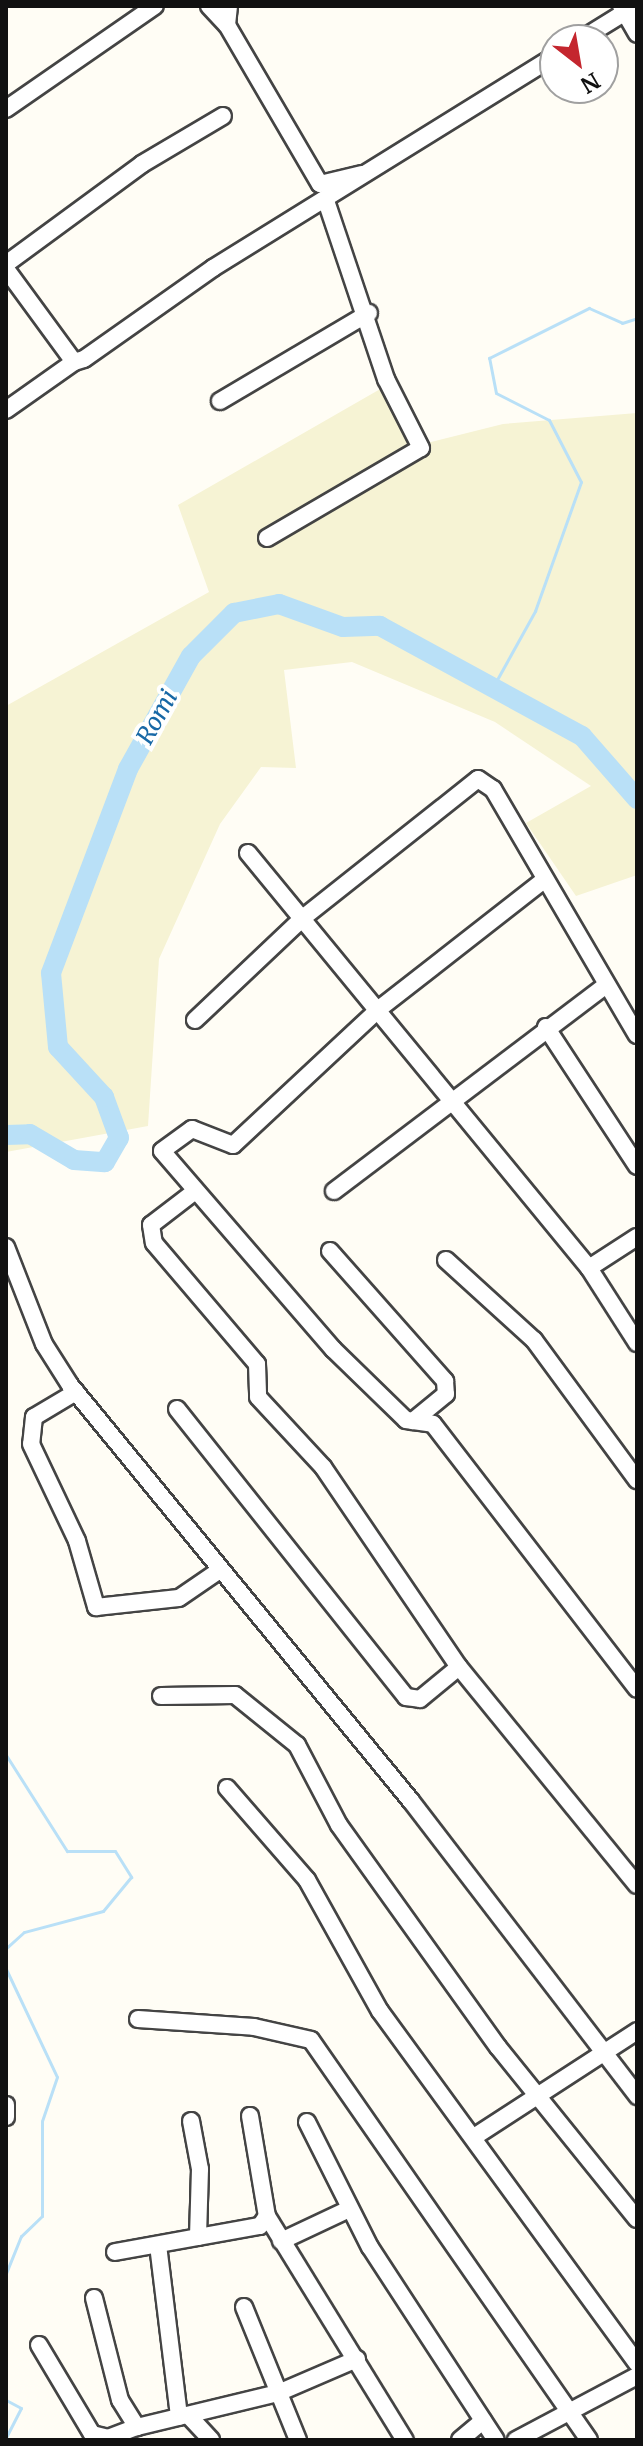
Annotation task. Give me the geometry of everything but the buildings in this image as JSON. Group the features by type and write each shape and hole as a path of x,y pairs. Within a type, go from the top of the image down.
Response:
{"street":[{"path":"6,109 155,6"},
{"path":"209,6 227,25 320,184 372,172"},
{"path":"227,25 229,6"},
{"path":"604,24 627,8 637,34"},
{"path":"6,410 74,362 539,66"},
{"path":"74,362 6,267 142,164 223,116"},
{"path":"267,538 421,448 386,379 369,313 326,201"},
{"path":"220,401 369,313"},
{"path":"195,1020 304,917 478,779 493,789 637,1035"},
{"path":"248,853 380,1008 589,1268 637,1343"},
{"path":"544,880 380,1008 233,1145 192,1129 164,1145 164,1157 323,1339 413,1421 433,1424 637,1689"},
{"path":"334,1191 546,1027 606,985"},
{"path":"546,1027 637,1166"},
{"path":"194,1192 151,1225 154,1243 257,1364 258,1397 361,1519 459,1667 637,1885"},
{"path":"589,1268 637,1237"},
{"path":"6,1247 44,1344 76,1392 217,1572 296,1657 637,2096"},
{"path":"330,1251 445,1381 446,1394 413,1421"},
{"path":"446,1260 534,1340 637,1480"},
{"path":"76,1392 34,1417 31,1444 77,1541 96,1607 179,1598 217,1572"},
{"path":"177,1409 406,1697 420,1699 459,1667"},
{"path":"161,1696 235,1695 297,1745 339,1825 538,2098 637,2219"},
{"path":"227,1788 307,1880 380,2011 637,2363"},
{"path":"138,2019 254,2027 311,2040 589,2440"},
{"path":"474,2137 637,2031"},
{"path":"6,2105 6,2117"},
{"path":"115,2252 260,2226 267,2216 250,2116"},
{"path":"191,2121 200,2169 198,2237"},
{"path":"307,2122 349,2209 496,2440"},
{"path":"281,2241 349,2209"},
{"path":"267,2216 277,2223 281,2241 405,2440"},
{"path":"158,2245 184,2416 211,2440"},
{"path":"94,2298 120,2400 137,2427"},
{"path":"244,2307 298,2440"},
{"path":"39,2345 92,2434 108,2438 137,2427 278,2393 357,2359"},
{"path":"516,2440 637,2376"},
{"path":"460,2440 483,2421"}],"shaded area":[{"path":"389,384 423,444 503,424 637,413 637,875 576,896 526,823 591,786 495,722 352,662 284,670 296,768 261,767 220,824 159,959 148,1126 6,1152 6,706 209,592 178,505"}],"waterway":[{"path":"494,685 535,611 581,482 549,420 496,393 489,358 589,308 622,323 637,318"},
{"name":"Romi","path":"6,1135 30,1134 74,1160 105,1162 119,1138 104,1097 58,1047 51,973 128,769 191,656 234,613 279,604 343,627 380,626 582,736 637,799"},
{"path":"6,1755 67,1851 115,1851 131,1877 103,1911 24,1932 6,1948"},
{"path":"6,1969 57,2077 42,2121 42,2216 21,2236 6,2273"},
{"path":"6,2400 21,2408 6,2438"}]}
